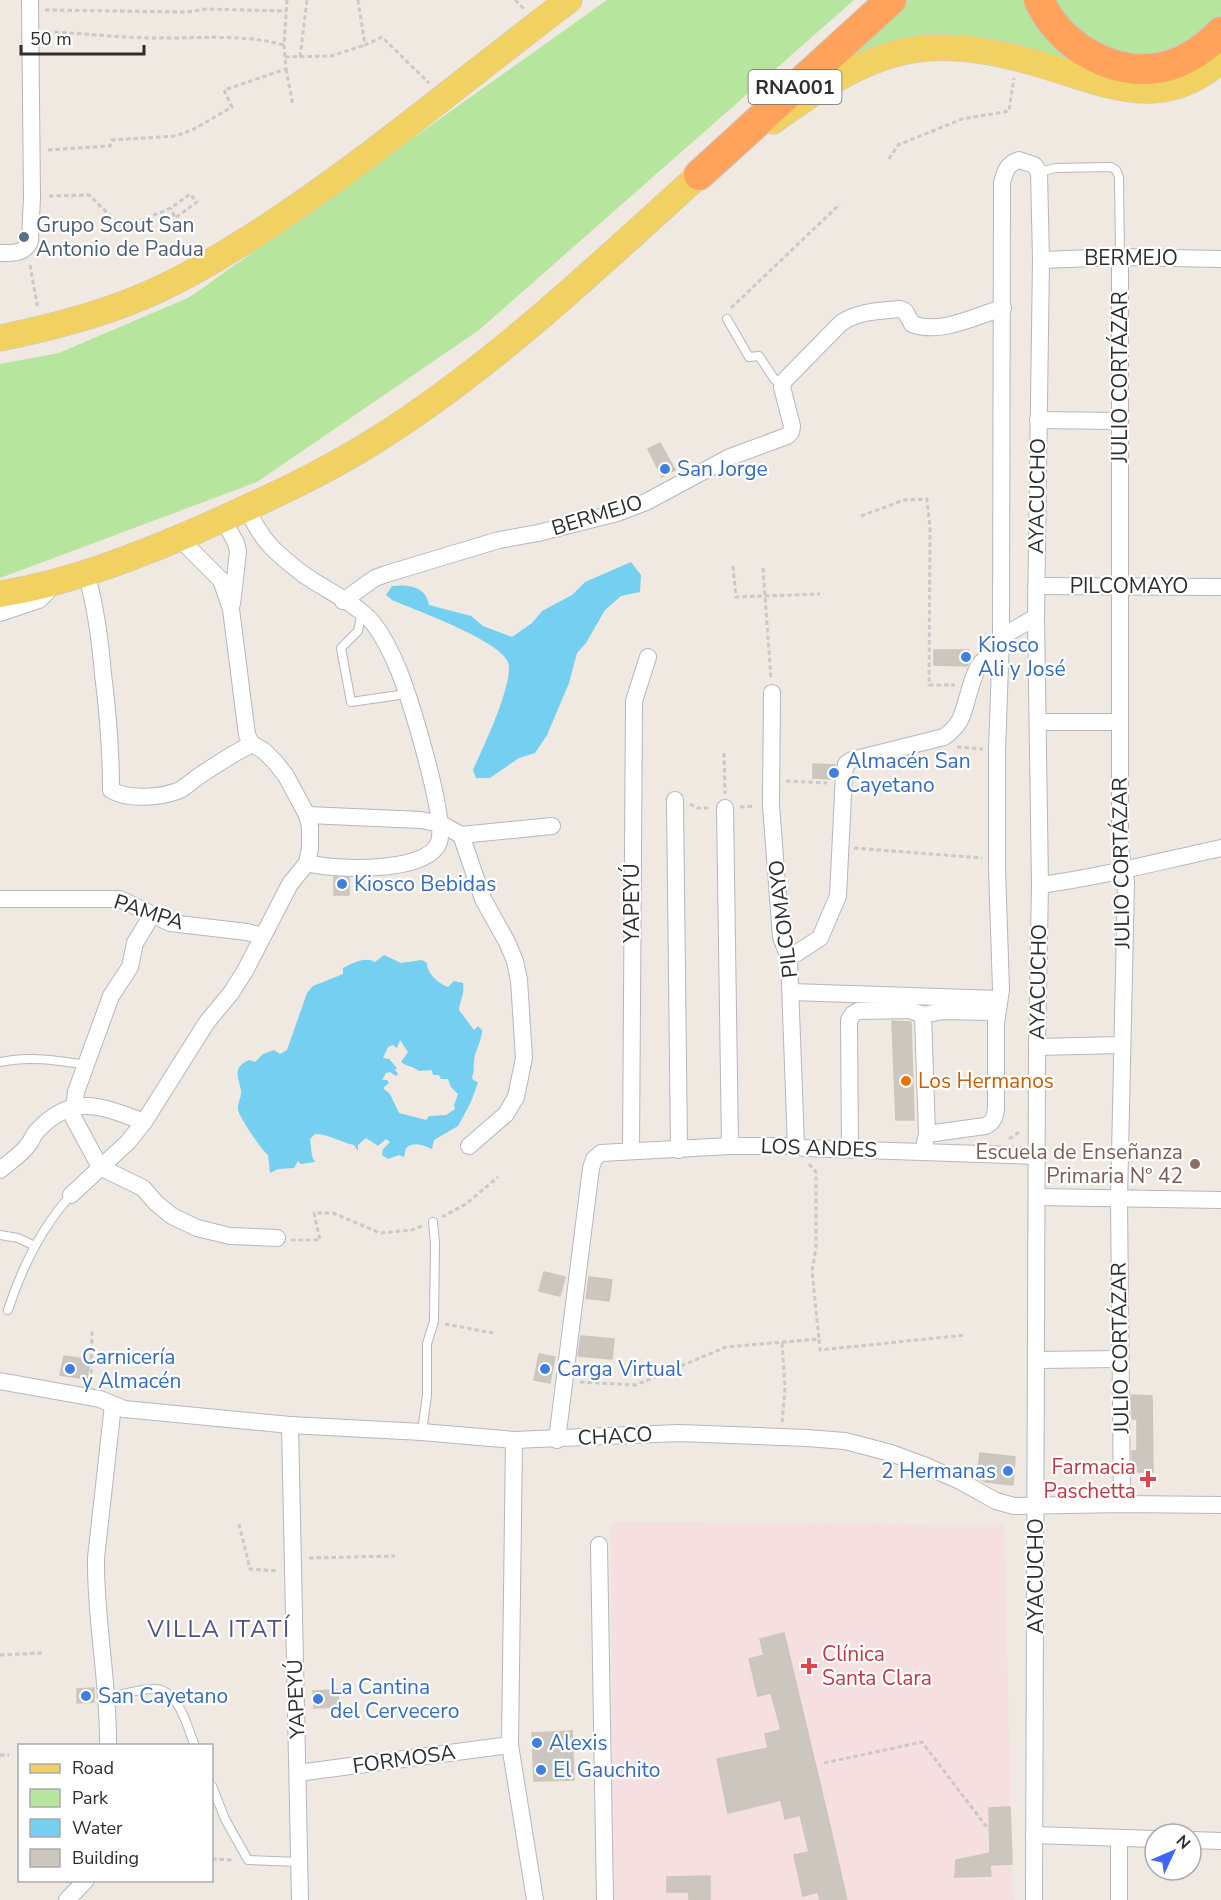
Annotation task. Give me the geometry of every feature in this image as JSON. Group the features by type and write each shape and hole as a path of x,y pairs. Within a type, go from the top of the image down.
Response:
{"highway":[{"name":"RNA001","path":"699,175 891,0"},
{"path":"1039,0 1049,20 1072,43 1099,59 1128,67 1152,69 1170,66 1199,51 1221,32"}],"main road":[{"path":"0,338 42,330 145,296 229,251 293,210 340,176 569,0"},
{"path":"0,594 57,583 179,538 305,481 373,442 515,339 699,175 786,112 848,73 885,56 942,47 987,52 1017,58 1113,87 1141,90 1174,86 1193,80 1221,60"}],"street":[{"path":"0,253 17,253 23,250 30,241 32,197 29,5"},
{"name":"AYACUCHO","path":"925,1143 990,1124 996,1110 998,1006 1001,990 997,859 997,750 1001,638 1002,183 1005,170 1010,164 1019,160 1034,165 1039,172 1041,260 1036,586 1040,885 1037,1047 1034,1900"},
{"name":"BERMEJO","path":"1041,260 1120,257 1221,259"},
{"name":"JULIO CORTÁZAR","path":"1120,257 1120,847 1126,882 1119,1199 1122,1504"},
{"path":"784,381 841,323 860,314 900,309 904,311 912,324 928,328 968,321 1003,308"},
{"name":"BERMEJO","path":"343,601 375,578 386,574 499,540 538,534 617,513 646,502 730,457 787,436 792,426 782,387 784,381"},
{"path":"1038,420 1120,421"},
{"path":"246,509 268,544 299,571 362,612 384,639 399,670 416,724 441,824 439,843 426,857 416,862 378,867 322,867 307,863"},
{"path":"223,519 236,543 238,552 231,609"},
{"path":"71,1195 128,1142 144,1122 207,1022 231,993 245,971 290,884 307,863 310,848 310,826 307,815 286,776 264,751 252,744 247,735 231,609 221,580 179,538"},
{"path":"86,573 94,601 100,638 111,741 111,790 119,795 164,795 180,789 234,753 252,744"},
{"path":"0,613 39,600 57,583"},
{"name":"PILCOMAYO","path":"1036,586 1221,586"},
{"path":"1001,638 1036,617"},
{"name":"YAPEYÚ","path":"631,1151 633,701 648,657"},
{"path":"789,958 820,938 838,896 843,783 846,764 852,760 944,737 960,721 976,672 982,662 987,658 1000,659"},
{"name":"PILCOMAYO","path":"772,693 771,805 781,937 789,958 800,1147"},
{"path":"1038,722 1119,722"},
{"path":"675,800 679,1150"},
{"path":"725,808 730,1146"},
{"path":"307,815 422,820 441,824 461,835 552,826"},
{"path":"461,835 483,899 515,961 519,980 524,1058 516,1097 506,1114 469,1146"},
{"path":"1040,885 1082,880 1124,868 1221,848"},
{"name":"PAMPA","path":"0,899 120,898 170,923 247,932 262,936"},
{"path":"152,915 135,943 130,967 111,996 86,1065 73,1106 76,1125 100,1167 143,1188 172,1216 197,1228 230,1236 277,1238"},
{"path":"791,992 998,1006"},
{"path":"850,1149 849,1020 853,1014 858,1011 910,1010 923,1015 998,1006"},
{"path":"923,1015 925,1143"},
{"path":"1037,1047 1121,1045"},
{"path":"0,1170 29,1145 39,1128 54,1116 73,1106 92,1105 108,1108 144,1122"},
{"name":"LOS ANDES","path":"563,1381 591,1168 594,1159 601,1153 730,1146 850,1149 925,1143 1037,1156"},
{"path":"1037,1197 1221,1200"},
{"path":"1036,1360 1119,1359"},
{"name":"CHACO","path":"0,1381 100,1399 124,1409 290,1425 422,1432 514,1440 557,1440 679,1433 845,1442 864,1445 926,1466 1008,1505 1221,1505"},
{"path":"557,1440 563,1381"},
{"path":"108,1744 96,1558 113,1405"},
{"name":"YAPEYÚ","path":"290,1425 300,1900"},
{"path":"514,1440 510,1745 535,1900"},
{"path":"599,1545 605,1900"},
{"name":"FORMOSA","path":"298,1773 510,1745"},
{"path":"1034,1835 1143,1839"},
{"path":"1119,1838 1119,1900"},
{"path":"1203,1840 1221,1841"},
{"path":"67,1900 85,1882"}],"lane":[{"path":"1039,172 1056,168 1110,167 1116,170 1119,177 1120,257"},
{"path":"727,319 749,357 759,356 775,380 784,381"},
{"path":"362,612 358,631 341,648 351,702 406,694"},
{"path":"0,1062 21,1058 58,1060 86,1065"},
{"path":"8,1310 19,1277 35,1246 53,1215 71,1195"},
{"path":"422,1432 426,1395 427,1344 434,1321 433,1222"},
{"path":"0,1235 18,1238 35,1246"},
{"path":"106,1698 153,1689 161,1690 170,1695 178,1704 194,1744"},
{"path":"213,1789 225,1819 248,1860 299,1862"}],"path":[{"path":"287,0 284,45 293,105"},
{"path":"300,57 307,0"},
{"path":"358,0 365,45"},
{"path":"29,5 187,12 206,9 286,11"},
{"path":"30,32 150,38 213,36 268,41 284,45"},
{"path":"285,57 331,56 382,37 443,97"},
{"path":"889,159 898,145 962,119 1009,111 1017,58"},
{"path":"31,151 110,146 112,140 176,136 194,129 232,106 224,90 286,69"},
{"path":"32,197 89,195 123,228 171,208 190,194 197,202 175,218 171,208"},
{"path":"727,319 726,313 840,204"},
{"path":"23,250 28,256 38,312"},
{"path":"861,516 904,500 927,499 930,528 929,685 972,684"},
{"path":"733,566 736,597 820,594"},
{"path":"763,568 772,693"},
{"path":"944,737 959,748 997,750"},
{"path":"724,753 725,808"},
{"path":"772,781 843,783"},
{"path":"675,800 697,808 771,805"},
{"path":"841,847 997,859"},
{"path":"800,1147 806,1161 816,1172 816,1248 812,1271 820,1350 965,1335"},
{"path":"277,1238 320,1240 314,1213 333,1213 381,1233 412,1230 433,1222 466,1204 498,1177"},
{"path":"434,1321 452,1327 493,1333"},
{"path":"90,1398 92,1329"},
{"path":"563,1381 636,1385 726,1347 819,1339"},
{"path":"781,1437 785,1387 782,1343"},
{"path":"239,1524 250,1569 395,1556"},
{"path":"0,1655 42,1653"},
{"path":"824,1763 922,1742 989,1830"},
{"path":"0,1755 9,1755"},
{"path":"213,1859 248,1860"}],"shaded area":[{"name":"Clínica Santa Clara","path":"611,1522 1004,1525 1013,1900 613,1900"}],"green space":[{"path":"607,0 854,0 479,330 257,482 0,578 0,364 59,353 190,297"},
{"path":"903,0 1028,0 1154,84 998,47 834,73"},
{"path":"1047,0 1221,0 1221,15 1210,28 1153,61 1094,49"}],"water":[{"path":"631,562 641,575 640,592 621,596 605,610 586,643 577,653 569,683 547,735 535,753 519,758 490,778 476,778 473,770 490,732 507,684 508,662 501,653 473,635 392,600 386,595 392,586 404,585 420,590 429,605 471,616 483,626 512,637 532,623 542,611 572,595 585,582"},
{"path":"384,955 401,963 422,960 427,963 434,978 445,986 448,987 454,981 463,983 459,1010 474,1030 478,1026 482,1030 472,1077 478,1082 471,1102 458,1126 434,1140 432,1149 415,1144 406,1148 404,1157 399,1155 388,1159 382,1155 383,1149 390,1142 386,1139 378,1146 366,1138 358,1145 358,1151 354,1145 315,1134 310,1139 315,1162 301,1164 298,1161 294,1168 278,1169 270,1173 268,1155 251,1134 239,1113 241,1093 238,1070 243,1063 249,1060 255,1062 263,1054 274,1050 280,1054 287,1050 307,993 313,986 343,974 343,968 355,962 371,960 375,962","holes":["400,1040 408,1052 401,1062 403,1064 419,1071 432,1070 433,1075 439,1075 441,1079 448,1079 451,1087 458,1094 455,1109 446,1115 429,1116 426,1120 399,1113 390,1094 383,1088 389,1083 387,1080 382,1080 386,1073 390,1072 396,1076 397,1068 389,1059 383,1058 388,1047 393,1045 397,1048"]}],"building":[{"path":"660,443 675,470 662,477 648,449"},
{"path":"934,650 969,650 969,662 967,666 934,665"},
{"path":"813,764 835,765 833,779 813,778"},
{"name":"Kiosco Bebidas","path":"334,877 349,878 349,895 334,895"},
{"path":"892,1021 911,1022 914,1120 896,1120"},
{"path":"544,1272 565,1277 560,1296 539,1291"},
{"path":"589,1277 612,1280 609,1301 586,1298"},
{"path":"581,1336 614,1339 612,1359 578,1356"},
{"name":"Carga Virtual","path":"539,1354 555,1357 550,1383 534,1380"},
{"path":"64,1356 90,1360 87,1379 60,1375"},
{"path":"1131,1395 1152,1396 1153,1472 1132,1472 1132,1451 1137,1451 1137,1419 1132,1419"},
{"path":"980,1453 1015,1457 1013,1485 986,1482 977,1478"},
{"path":"784,1633 847,1900 820,1900 818,1892 803,1896 794,1855 809,1852 800,1815 785,1819 781,1800 728,1813 717,1759 768,1748 765,1734 781,1730 771,1693 758,1696 749,1659 764,1655 760,1639"},
{"path":"94,1688 94,1702 77,1703 77,1689"},
{"path":"338,1690 339,1707 314,1708 313,1691"},
{"path":"572,1731 574,1780 534,1781 532,1733"},
{"path":"1010,1807 1012,1864 990,1865 991,1876 955,1877 956,1860 990,1853 989,1808"},
{"path":"710,1876 710,1900 689,1900 689,1892 667,1892 667,1877"}],"place":[{"name":"Grupo Scout San Antonio de Padua","path":"24,237"},
{"name":"San Jorge","path":"665,469"},
{"name":"Kiosco Ali y José","path":"966,657"},
{"name":"Almacén San Cayetano","path":"834,773"},
{"name":"Kiosco Bebidas","path":"342,884"},
{"name":"Los Hermanos","path":"906,1081"},
{"name":"Escuela de Enseñanza Primaria Nº 42","path":"1195,1164"},
{"name":"Carnicería y Almacén","path":"70,1369"},
{"name":"Carga Virtual","path":"545,1369"},
{"name":"2 Hermanas","path":"1008,1471"},
{"name":"Farmacia Paschetta","path":"1148,1479"},
{"name":"Clínica Santa Clara","path":"809,1666"},
{"name":"San Cayetano","path":"86,1696"},
{"name":"La Cantina del Cervecero","path":"318,1699"},
{"name":"Alexis","path":"537,1743"},
{"name":"El Gauchito","path":"541,1770"}],"district":[{"name":"VILLA ITATÍ","path":"219,1629"}]}
